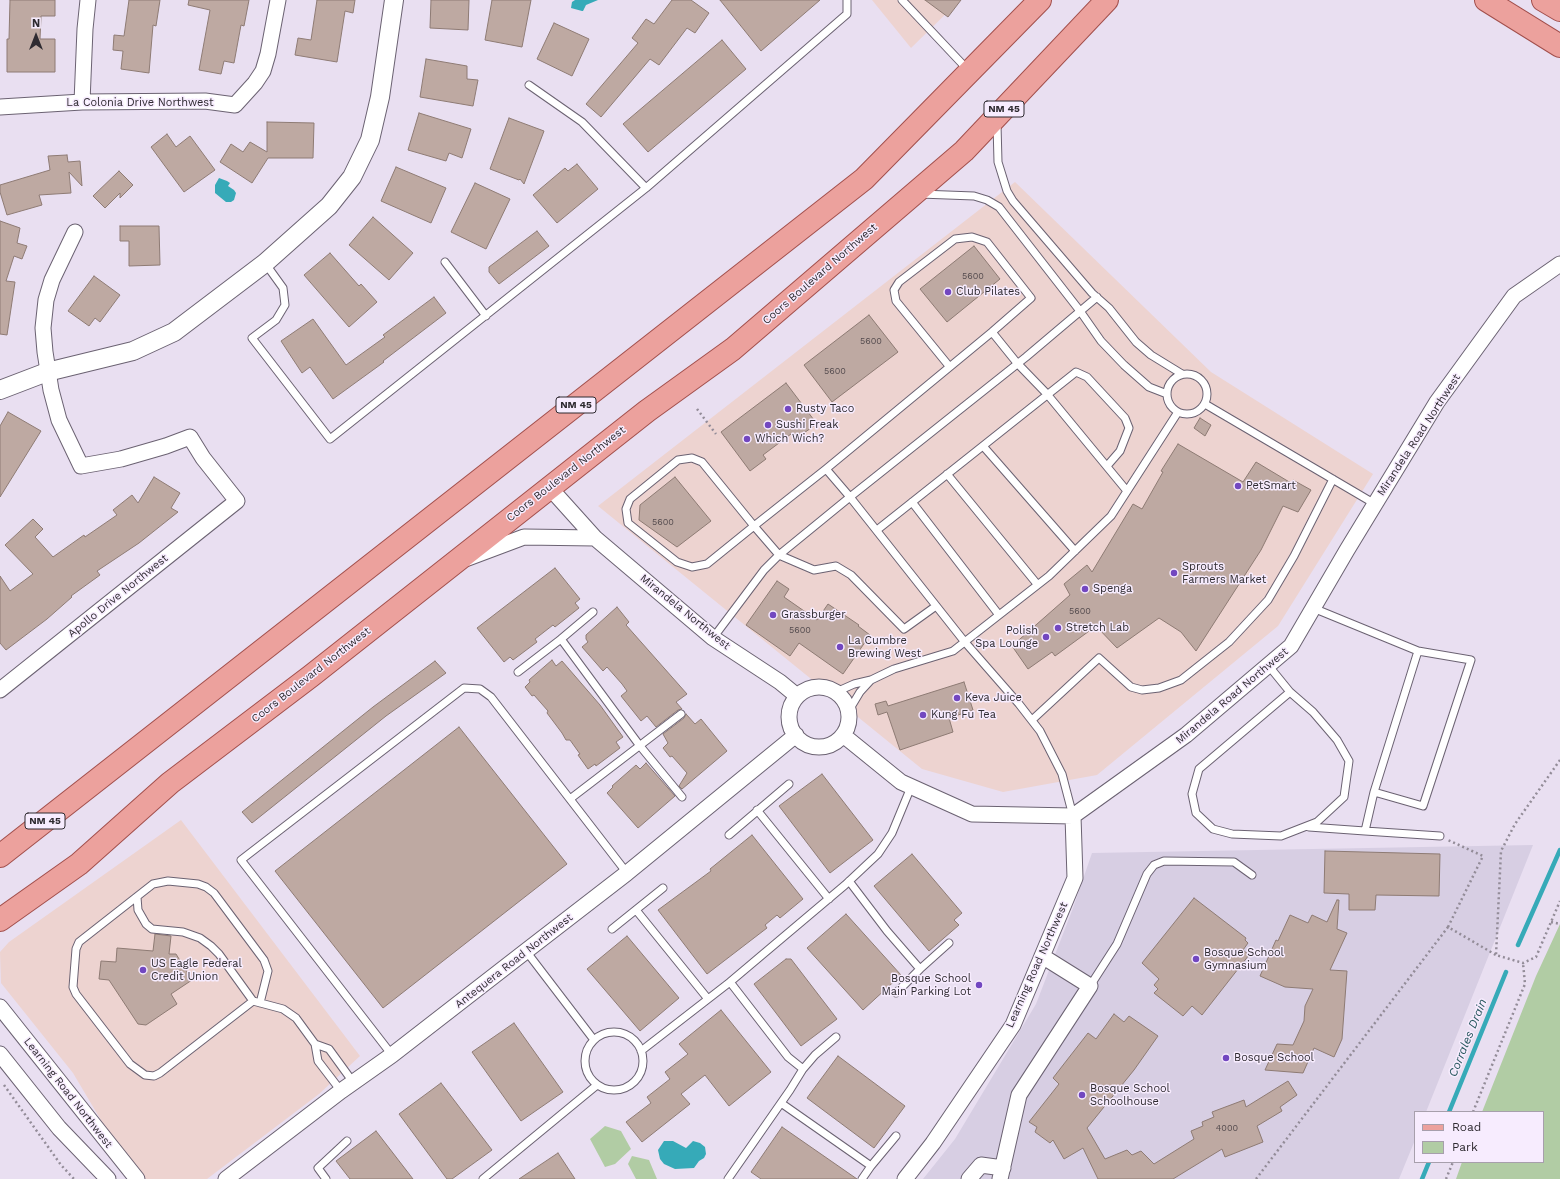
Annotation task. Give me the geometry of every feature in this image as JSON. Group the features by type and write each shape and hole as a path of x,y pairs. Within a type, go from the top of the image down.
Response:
{"main road":[{"name":"NM 45","path":"0,856 864,180 1040,0"},
{"name":"Coors Boulevard Northwest","path":"0,920 79,864 170,783 311,676 647,412 732,349 964,151 1107,0"},
{"path":"1486,0 1560,46"},
{"path":"1543,0 1560,10"}],"street":[{"path":"82,102 85,29 88,0"},
{"name":"La Colonia Drive Northwest","path":"0,107 82,102 205,101 235,105 255,83 262,70 268,54 278,0"},
{"path":"0,390 47,372 132,351 174,332 265,263 329,206 352,177 370,140 380,97 394,0"},
{"path":"47,372 43,328 46,300 52,280 75,232"},
{"name":"Mirandela Road Northwest","path":"1073,816 1186,735 1291,646 1437,402 1514,296 1560,264"},
{"name":"Apollo Drive Northwest","path":"2,684 237,501 203,458 190,436 166,446 121,459 81,466 59,420 47,372"},
{"name":"Mirandela Northwest","path":"550,488 595,538 713,638 780,682 797,696"},
{"path":"452,564 524,537 595,538"},
{"path":"815,687 826,688 836,692 844,699 848,712 848,726 838,740 829,745 818,747 807,745 799,739 790,726 789,716 791,706 797,696 805,690 815,687"},
{"name":"Antequera Road Northwest","path":"226,1179 353,1082 392,1055 526,951 627,872 796,735"},
{"path":"843,735 901,782 972,814 1073,816"},
{"name":"Learning Road Northwest","path":"906,1179 933,1143 1013,1026 1075,878 1073,816"},
{"path":"969,1179 981,1165 1002,1173 1019,1095 1090,986 1042,956"},
{"name":"Learning Road Northwest","path":"0,1006 137,1179"},
{"path":"0,1054 59,1128 108,1179"}],"lane":[{"path":"265,263 283,288 285,305 276,320 252,338 330,439 646,188 847,14 848,0"},
{"path":"902,0 970,72"},
{"path":"529,85 582,122 646,188"},
{"path":"996,117 998,162 1007,191 1028,220 1097,297 1109,308 1136,342 1151,355 1182,374"},
{"path":"914,194 974,196 987,200 999,207 1080,311 1101,341 1124,365 1149,387 1167,394"},
{"path":"936,606 904,629 851,575 836,566 814,570 779,555 754,526 702,462 692,458 678,460 630,498 626,510 628,523 677,562 692,567 707,564 754,526 826,469 992,332 1030,298 987,242 972,237 955,239 899,282 894,290 896,301 949,366"},
{"path":"445,262 486,316"},
{"path":"713,638 764,570 779,555 1097,297"},
{"path":"992,332 1017,363 1047,394 1127,491"},
{"path":"877,530 1076,372 1087,377 1125,418 1129,428 1120,451 1107,466"},
{"path":"1182,374 1195,376 1205,385 1207,391 1205,404 1195,413 1188,415 1178,412 1171,407 1167,394 1168,387 1171,382 1182,374"},
{"path":"1205,404 1375,504"},
{"path":"836,692 854,684 871,680 894,668 953,650 1037,584 1075,551 1111,516 1178,412"},
{"path":"983,446 1075,551"},
{"path":"826,469 877,530 964,641 1040,731 1062,774 1073,816"},
{"path":"947,474 1037,584"},
{"path":"1032,720 1099,658 1131,687 1142,690 1159,688 1181,680 1229,642 1268,600 1294,556 1333,479"},
{"path":"912,502 999,615"},
{"path":"1313,608 1418,651 1471,660 1423,806 1374,792"},
{"path":"518,672 593,612"},
{"path":"561,639 640,746 682,797"},
{"path":"1365,831 1374,792 1418,651"},
{"path":"1268,665 1290,692 1313,712 1337,740 1348,761 1344,797 1317,822 1281,836 1232,834 1213,829 1196,813 1192,794 1199,769 1290,692"},
{"path":"848,712 860,692 871,680"},
{"path":"392,1055 241,860 464,688 480,689 491,697 627,872"},
{"path":"570,799 681,714"},
{"path":"728,835 789,784"},
{"path":"641,1051 730,982 829,899 878,854 892,833 911,787"},
{"path":"757,810 829,899"},
{"path":"1305,827 1440,836"},
{"path":"1090,986 1117,944 1147,874 1154,866 1164,861 1234,862 1252,875"},
{"path":"168,881 198,884 206,887 214,893 266,965 268,971 257,1002 154,1076 145,1075 133,1067 76,994 73,987 76,949 79,942 137,897 154,884 168,881"},
{"path":"849,881 887,931 920,969"},
{"path":"612,929 663,888"},
{"path":"137,897 138,910 146,924 152,929 183,932 200,938 219,954 257,1002 282,1009 296,1018 315,1044 318,1061 341,1091"},
{"path":"636,910 708,998"},
{"path":"896,993 949,943"},
{"path":"526,951 594,1040"},
{"path":"730,982 788,1057 803,1069"},
{"path":"611,1032 620,1033 633,1040 641,1051 643,1060 642,1069 638,1078 623,1089 605,1089 596,1085 590,1079 586,1071 584,1063 585,1054 594,1040 602,1035 611,1032"},
{"path":"728,1179 803,1069 815,1055 836,1037"},
{"path":"315,1044 329,1049 353,1082"},
{"path":"484,1179 596,1085"},
{"path":"781,1103 871,1166"},
{"path":"862,1179 896,1136"},
{"path":"326,1179 318,1168 347,1141"}],"path":[{"path":"697,409 716,434"},
{"path":"1496,955 1501,851 1515,824 1560,760"},
{"path":"1256,1179 1448,928 1483,856 1440,836"},
{"path":"1448,928 1496,955 1523,963 1536,957 1560,901"},
{"path":"1551,922 1560,924"},
{"path":"1473,1111 1525,984 1523,963"},
{"path":"0,1079 61,1165 74,1179"},
{"path":"1446,1179 1453,1163"}],"shaded area":[{"path":"872,0 960,0 911,48"},
{"path":"1015,182 1211,372 1373,474 1278,626 1097,775 1003,792 922,769 598,506"},
{"path":"181,820 360,1056 319,1094 207,1179 146,1179 105,1127 73,1073 1,983 0,952 9,942"},
{"name":"Bosque School","path":"1533,845 1426,1111 1414,1111 1414,1142 1399,1179 923,1179 955,1139 1036,1004 1073,908 1092,853"}],"green space":[{"path":"1560,924 1560,1179 1456,1179 1462,1163 1544,1163 1544,1111 1482,1111 1536,976"},
{"path":"605,1126 621,1131 631,1149 615,1164 605,1167 590,1139"},
{"path":"632,1156 649,1160 657,1179 636,1179 628,1164"}],"water":[{"path":"575,0 598,0 586,5 582,11 571,8 572,2"},
{"path":"219,178 230,183 228,186 236,193 234,200 231,202 226,202 215,193 215,185"},
{"path":"664,1141 673,1141 686,1148 693,1141 700,1143 705,1147 706,1154 694,1168 675,1169 664,1164 660,1159 658,1150"}],"building":[{"path":"10,0 55,0 55,16 41,16 40,39 55,39 55,72 7,72 7,39 9,39"},
{"path":"129,0 160,0 156,26 153,25 149,73 121,69 123,51 113,50 114,35 124,36"},
{"path":"189,0 249,0 244,26 241,25 234,63 224,61 221,74 199,70 210,10 188,5"},
{"path":"317,0 355,0 353,13 345,11 337,62 295,55 298,38 311,40"},
{"path":"431,0 469,0 468,30 430,28"},
{"path":"492,0 531,0 522,47 485,40"},
{"path":"672,0 691,0 709,13 695,33 687,28 659,65 650,59 601,117 586,104 638,43 632,38 646,19 654,24"},
{"path":"720,0 820,0 761,51"},
{"path":"925,0 961,0 948,17"},
{"path":"554,23 589,39 572,76 537,59"},
{"path":"722,40 746,69 648,152 623,124"},
{"path":"426,59 467,66 467,79 478,80 473,106 420,97"},
{"path":"419,113 471,129 462,158 449,153 446,161 408,150"},
{"path":"509,118 544,131 524,184 520,179 519,180 490,169"},
{"path":"267,122 314,123 313,158 268,158 252,183 220,162 231,144 243,152 250,142 267,152"},
{"path":"167,134 176,147 190,136 215,170 184,192 151,147"},
{"path":"67,155 68,162 80,161 82,186 69,172 71,193 39,195 42,205 7,215 0,192 0,185 50,170 48,156"},
{"path":"577,164 598,189 557,223 533,195 565,168 568,171"},
{"path":"396,167 446,188 431,223 381,201"},
{"path":"119,171 133,185 120,198 120,193 105,208 93,196"},
{"path":"475,183 510,199 486,249 451,232"},
{"path":"373,217 413,253 389,280 349,245"},
{"path":"0,221 20,228 17,243 27,246 22,259 14,256 6,281 15,282 7,335 0,334"},
{"path":"120,226 159,226 160,265 129,266 129,241 120,241"},
{"path":"537,231 549,246 499,284 489,272 489,267"},
{"path":"974,246 1000,279 947,322 920,289"},
{"path":"330,253 359,286 361,284 377,302 349,327 304,275"},
{"path":"94,276 120,295 100,322 95,318 89,326 68,311"},
{"path":"434,297 446,313 383,361 384,362 333,399 310,367 302,373 281,341 313,319 346,365 385,337 383,335"},
{"path":"869,315 898,352 832,402 804,365"},
{"path":"786,383 817,424 795,439 791,434 763,455 766,459 750,471 721,432"},
{"path":"8,412 41,431 0,497 0,426"},
{"path":"1200,418 1211,425 1205,436 1194,428"},
{"path":"1178,444 1243,482 1256,462 1291,483 1293,480 1311,490 1298,512 1283,506 1261,550 1196,651 1181,632 1159,618 1117,648 1096,626 1055,656 1052,652 1028,669 1012,646 1070,595 1064,584 1087,565 1092,572 1133,504 1142,509 1163,472 1161,471"},
{"path":"154,477 180,493 171,508 178,512 139,543 97,571 100,575 71,596 72,597 47,619 6,650 0,643 0,576 10,591 33,574 5,545 33,519 43,529 35,537 53,557 84,535 85,537 117,515 113,510 132,495 138,503"},
{"path":"675,477 711,521 677,547 639,520 640,505"},
{"path":"555,568 580,599 575,603 579,608 555,627 553,625 535,639 537,642 513,660 510,657 504,662 477,628"},
{"path":"777,581 789,589 784,597 817,620 828,604 859,625 858,626 870,635 843,674 799,643 790,656 746,625"},
{"path":"617,607 629,622 626,625 687,694 676,702 682,709 678,710 656,727 647,716 641,721 621,696 627,691 622,684 607,667 603,671 582,647 588,642 586,635"},
{"path":"552,660 556,666 562,661 600,705 623,737 616,742 620,748 596,766 595,764 588,769 570,740 566,740 547,713 548,711 525,687 530,682 529,680"},
{"path":"435,661 446,673 386,716 252,823 242,812 373,707"},
{"path":"964,682 973,710 949,718 953,732 900,750 887,712 878,715 875,704 886,701 888,706"},
{"path":"686,714 695,724 701,719 727,751 682,789 679,786 687,773 663,748 668,743 663,734 684,718"},
{"path":"459,727 567,864 383,1008 275,871"},
{"path":"646,763 675,796 638,828 607,793 613,787 612,786 636,765 640,769"},
{"path":"822,774 873,840 830,873 779,806"},
{"path":"752,835 803,899 780,918 777,915 765,925 767,928 707,974 658,910 711,871 710,869"},
{"path":"1325,851 1440,854 1439,896 1376,895 1375,910 1349,910 1349,894 1324,893"},
{"path":"912,854 962,913 954,920 959,925 929,951 874,886"},
{"name":"Bosque School Gymnasium","path":"1194,898 1246,938 1245,940 1248,943 1243,950 1249,955 1202,1015 1192,1006 1183,1016 1154,993 1158,989 1154,985 1159,979 1142,963"},
{"path":"1337,900 1339,900 1337,929 1347,933 1330,970 1347,971 1342,1039 1334,1057 1314,1048 1303,1073 1265,1070 1277,1044 1293,1045 1304,1021 1305,1006 1313,989 1285,987 1260,976 1276,940 1278,941 1290,915 1308,923 1312,915 1327,922"},
{"path":"846,914 901,975 863,1010 807,948"},
{"name":"US Eagle Federal Credit Union","path":"155,934 171,936 169,954 176,954 192,980 171,994 177,1004 146,1025 138,1024 109,980 99,979 101,961 116,962 117,948 153,951"},
{"path":"627,936 679,998 640,1031 587,969"},
{"path":"786,959 791,959 837,1019 801,1046 754,984"},
{"path":"721,1010 771,1072 729,1106 705,1075 681,1094 690,1104 642,1142 626,1122 651,1103 647,1097 670,1079 665,1072 688,1054 679,1044"},
{"path":"1114,1014 1124,1022 1129,1016 1158,1036 1134,1070 1087,1128 1105,1159 1127,1150 1132,1155 1141,1151 1154,1164 1194,1139 1191,1131 1203,1126 1202,1122 1214,1117 1212,1112 1244,1100 1246,1107 1288,1081 1297,1095 1280,1107 1282,1111 1257,1126 1263,1142 1225,1157 1222,1149 1173,1179 1098,1179 1083,1148 1064,1159 1053,1140 1050,1143 1035,1132 1037,1127 1029,1122 1059,1084 1053,1078 1088,1033 1096,1039"},
{"path":"514,1023 563,1092 521,1121 472,1052"},
{"path":"838,1056 905,1106 874,1148 807,1098"},
{"path":"441,1083 492,1150 452,1179 447,1179 399,1114"},
{"path":"782,1127 857,1179 761,1179 751,1172"},
{"path":"376,1131 413,1179 350,1179 336,1161"},
{"path":"558,1153 575,1179 519,1179"}],"waterway":[{"name":"Corrales Drain","path":"1518,945 1560,850"},
{"name":"Corrales Drain","path":"1449,1111 1506,972"},
{"name":"Corrales Drain","path":"1422,1179 1429,1163"}],"place":[{"name":"Club Pilates","path":"948,292"},
{"name":"Rusty Taco","path":"788,409"},
{"name":"Sushi Freak","path":"768,425"},
{"name":"Which Wich?","path":"747,439"},
{"name":"PetSmart","path":"1238,486"},
{"name":"Sprouts Farmers Market","path":"1174,573"},
{"name":"Spenga","path":"1085,589"},
{"name":"Grassburger","path":"773,615"},
{"name":"Stretch Lab","path":"1058,628"},
{"name":"Polish Spa Lounge","path":"1046,637"},
{"name":"La Cumbre Brewing West","path":"840,647"},
{"name":"Keva Juice","path":"957,698"},
{"name":"Kung Fu Tea","path":"923,715"},
{"name":"Bosque School Gymnasium","path":"1196,959"},
{"name":"US Eagle Federal Credit Union","path":"143,970"},
{"name":"Bosque School Main Parking Lot","path":"979,985"},
{"name":"Bosque School","path":"1226,1058"},
{"name":"Bosque School Schoolhouse","path":"1082,1095"}]}
